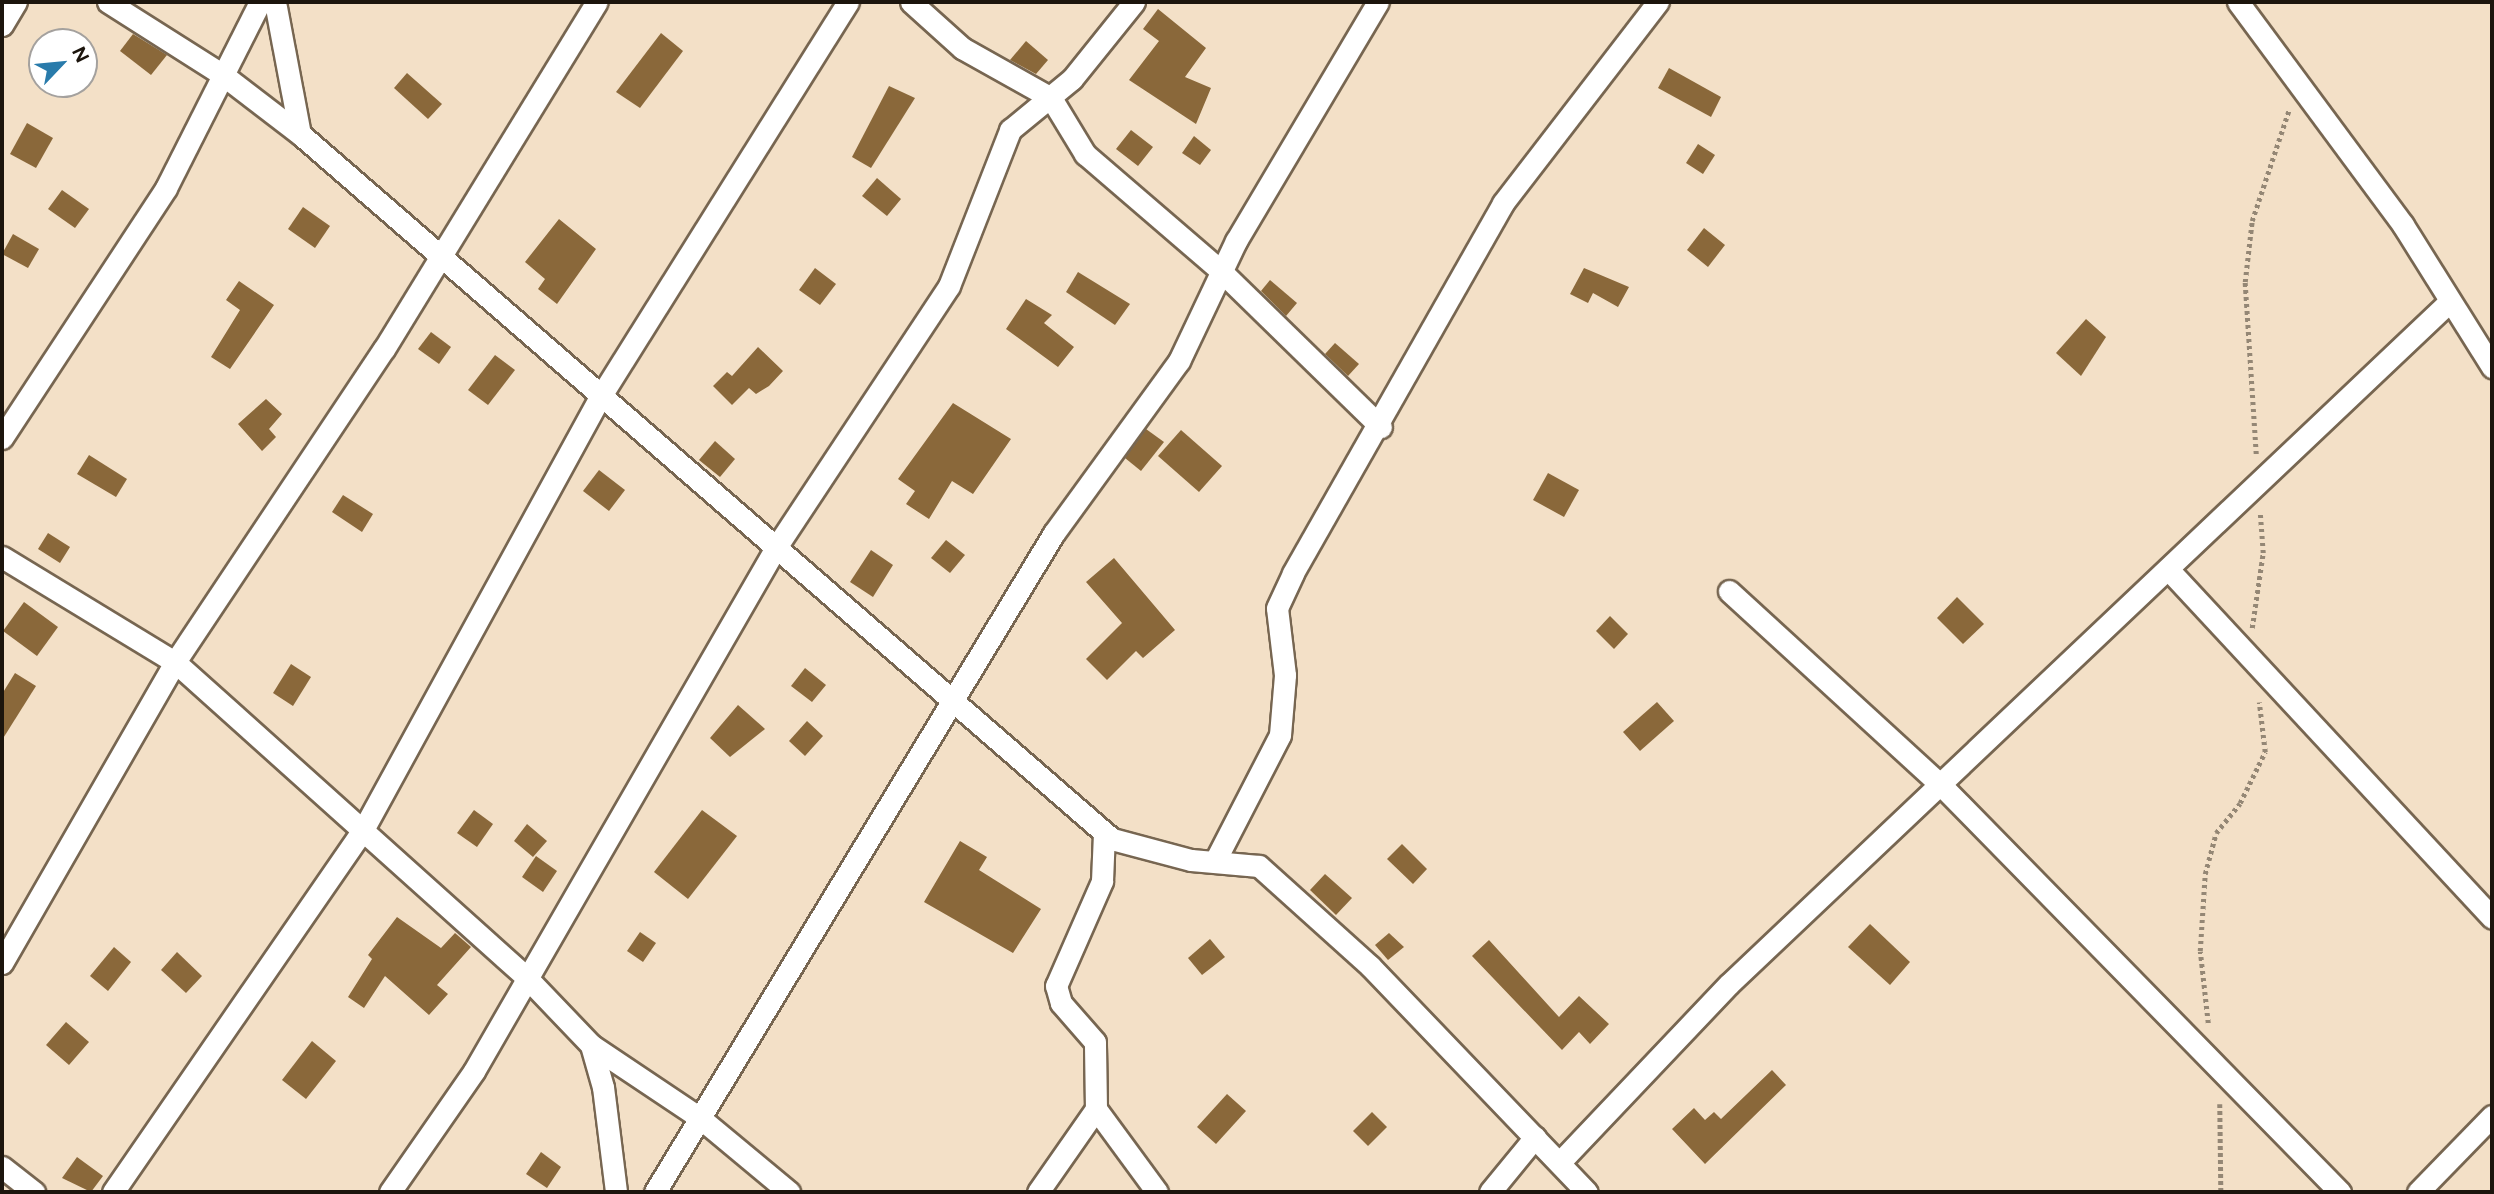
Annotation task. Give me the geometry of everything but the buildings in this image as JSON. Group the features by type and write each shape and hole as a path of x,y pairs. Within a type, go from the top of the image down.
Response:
{"street":[{"path":"2,25 16,2"},
{"path":"108,2 223,75 300,134 1104,833 1161,854 1259,866 1370,966 1587,1192"},
{"path":"2,438 166,188 260,2"},
{"path":"275,2 300,134"},
{"path":"2,963 175,662 442,256 597,2"},
{"path":"113,1192 364,828 602,394 848,2"},
{"path":"911,2 962,48 1051,98 1085,154 1222,272 1381,427"},
{"path":"390,1192 474,1071 775,549 949,286 1010,130 1051,98 1134,2"},
{"path":"655,1192 950,699 1054,533 1180,361 1222,272 1378,2"},
{"path":"1215,861 1280,735 1285,675 1277,608 1381,427 1503,203 1658,2"},
{"path":"2238,2 2403,225 2492,367"},
{"path":"1560,1162 1729,984 2449,302"},
{"path":"2,557 175,662 364,828 528,979 591,1045 700,1118 789,1192"},
{"path":"2168,569 2492,918"},
{"path":"1729,591 1941,785 2340,1192"},
{"path":"1104,833 1102,881 1056,986 1061,1003 1095,1042 1096,1109 1157,1192"},
{"path":"591,1045 603,1087 616,1192"},
{"path":"1038,1192 1096,1109"},
{"path":"2418,1192 2492,1115"},
{"path":"1490,1192 1535,1137"},
{"path":"2,1167 34,1192"}]}
